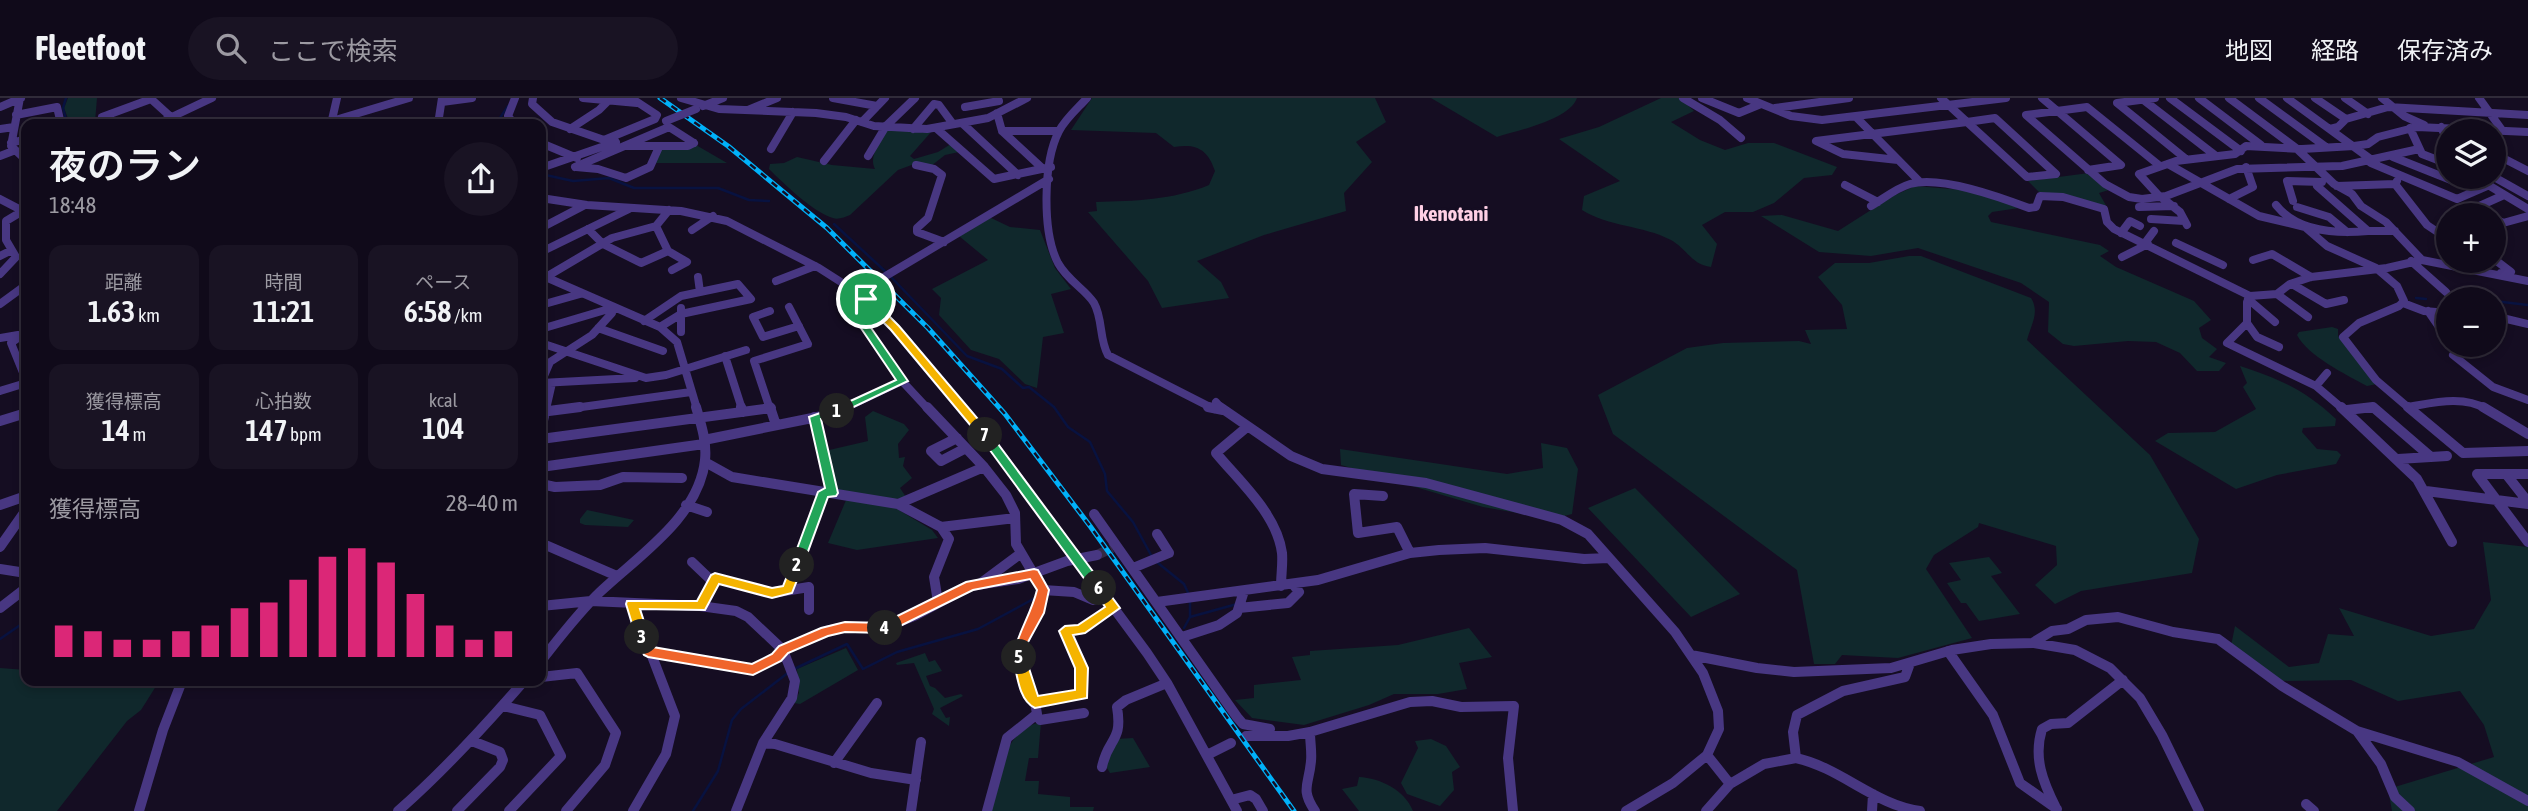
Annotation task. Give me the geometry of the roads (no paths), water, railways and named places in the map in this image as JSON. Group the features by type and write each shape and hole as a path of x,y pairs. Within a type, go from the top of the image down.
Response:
{"street":[{"path":"0,107 20,98"},
{"path":"12,147 20,98"},
{"path":"172,118 212,98"},
{"path":"333,119 337,98"},
{"path":"344,119 409,98"},
{"path":"439,119 442,100 472,98"},
{"path":"510,119 508,116 515,98"},
{"path":"533,98 532,104 542,115 570,129 604,140 655,119 657,115 634,100 583,98"},
{"path":"683,98 699,108 816,113 913,129 974,121 999,106"},
{"path":"576,162 723,98"},
{"path":"744,112 776,98"},
{"path":"833,98 877,106"},
{"path":"824,161 859,121 885,98"},
{"path":"868,156 886,126 915,98"},
{"path":"958,98 974,121"},
{"path":"965,107 1013,106 1027,98"},
{"path":"1087,98 1059,131 1046,167 1049,179 1046,216 1051,246 1071,282 1092,299 1096,307 1100,337 1108,355 1210,408 1220,407 1291,456 1322,469 1426,483 1562,520 1588,534 1675,632 1713,693 1719,729 1707,755 1673,783 1626,811"},
{"path":"1683,98 1703,112 1723,119 1741,138"},
{"path":"1702,98 1742,114 1750,113 1761,104"},
{"path":"1747,98 1791,116 1811,120 2006,98"},
{"path":"1772,108 1849,98"},
{"path":"1898,160 1884,161 1832,150 1816,141 1967,122 1995,118 2056,174 2027,177 1967,122 1949,105 1941,98"},
{"path":"2042,98 2121,165 2088,170"},
{"path":"2155,98 2116,103 2186,159"},
{"path":"2170,98 2238,152 2248,166 2253,187 2229,199"},
{"path":"2199,98 2262,145"},
{"path":"2229,98 2296,148 2334,184 2352,194 2361,205 2396,231 2422,260"},
{"path":"2259,98 2326,147"},
{"path":"2287,98 2374,163 2457,199 2476,190"},
{"path":"2315,98 2346,119"},
{"path":"2345,98 2368,114"},
{"path":"2382,98 2403,116 2428,126"},
{"path":"2479,98 2494,119"},
{"path":"102,117 150,99 176,119"},
{"path":"570,129 610,99"},
{"path":"2142,99 2216,156"},
{"path":"0,114 10,103"},
{"path":"913,129 934,104 939,105 1018,176"},
{"path":"999,106 1002,131 1046,167"},
{"path":"1013,106 1016,117"},
{"path":"16,115 57,107 60,119"},
{"path":"2396,231 2348,233 2305,227 2259,216 2199,182 2164,165 2087,107 2026,115 2088,170 2129,197 2160,197 2199,182 2248,166 2316,168 2374,163 2419,149"},
{"path":"2330,129 2338,127 2346,119 2393,107 2528,115"},
{"path":"771,149 793,112"},
{"path":"1856,117 1920,183"},
{"path":"0,129 14,127"},
{"path":"576,162 625,146 669,127 694,143 688,146 625,146"},
{"path":"2151,219 2185,223 2174,206 2160,197 2139,174 2164,165 2186,159 2238,152 2246,146 2354,146 2368,144 2378,137 2410,128 2436,127"},
{"path":"936,128 994,179 1018,176 1046,167"},
{"path":"2410,128 2422,154 2436,159"},
{"path":"2506,130 2528,132"},
{"path":"1002,131 1059,131"},
{"path":"0,156 21,142"},
{"path":"546,146 551,150 572,153 576,162"},
{"path":"12,147 21,155"},
{"path":"546,167 566,161 576,162 626,178 650,167 659,147"},
{"path":"2393,157 2476,190"},
{"path":"2506,159 2528,171"},
{"path":"2506,163 2528,162"},
{"path":"916,165 933,169 942,175 928,218 917,228 917,232 944,242"},
{"path":"2348,233 2329,217 2295,204 2287,181 2395,184 2403,176"},
{"path":"884,277 1049,179"},
{"path":"1845,185 1875,204 1909,184 1920,183 1976,189 2029,208 2036,207 2040,196 2058,195 2104,209 2107,222 2121,233 2249,298 2276,322"},
{"path":"2395,184 2427,225 2436,231"},
{"path":"2506,184 2528,196"},
{"path":"2317,186 2368,232"},
{"path":"2493,189 2528,209"},
{"path":"2486,203 2504,195"},
{"path":"0,199 21,209"},
{"path":"546,199 585,205 669,210 727,220 815,266 866,299 895,328 995,447 1105,596 1167,683 1234,806 1250,795 1256,799 1263,811"},
{"path":"546,225 585,205"},
{"path":"2276,205 2280,212 2305,227 2327,246 2376,268 2397,286 2403,295 2403,303"},
{"path":"2139,207 2174,206"},
{"path":"546,250 629,208"},
{"path":"546,278 583,253 639,228 656,226 669,210"},
{"path":"0,274 16,257 2,237 2,219 21,211"},
{"path":"692,230 713,216"},
{"path":"2506,222 2528,216"},
{"path":"2121,233 2130,221 2140,226"},
{"path":"656,226 668,251 687,261 672,270"},
{"path":"588,229 603,244 641,263 668,251"},
{"path":"2122,257 2147,244 2154,231"},
{"path":"2168,256 2177,242 2219,261"},
{"path":"0,256 10,251"},
{"path":"2253,260 2272,254 2311,277"},
{"path":"2249,298 2277,293 2311,277 2422,260 2528,281"},
{"path":"2271,266 2284,261"},
{"path":"2411,261 2440,287"},
{"path":"776,281 815,266"},
{"path":"2494,274 2502,273"},
{"path":"698,277 700,292"},
{"path":"546,279 660,327 673,337 698,418 705,461 700,478 686,505 659,538 591,601 546,655"},
{"path":"855,291 872,282"},
{"path":"644,321 681,298 738,284 751,299 681,314 660,327"},
{"path":"2292,284 2326,304 2344,300"},
{"path":"0,304 21,289"},
{"path":"2277,293 2308,317"},
{"path":"546,304 581,294"},
{"path":"681,298 681,331"},
{"path":"2249,298 2246,323 2227,343 2316,386 2347,410 2398,459 2426,491 2436,517 2452,542"},
{"path":"866,299 855,304 853,309 902,381 984,467 1006,495 1015,517 1020,554 1043,590 1038,613 1019,651 1029,694 1035,702 1037,719"},
{"path":"2436,312 2403,303 2359,321 2343,337 2375,380 2463,453 2528,451"},
{"path":"776,425 754,361 808,344 789,307"},
{"path":"546,379 550,362 598,328 612,313 612,308"},
{"path":"546,328 612,308"},
{"path":"770,311 753,317 763,337 799,326"},
{"path":"2428,311 2436,324"},
{"path":"2506,319 2528,324"},
{"path":"2246,323 2257,337 2279,347"},
{"path":"598,328 663,351"},
{"path":"0,338 21,334"},
{"path":"21,335 11,343 21,368"},
{"path":"546,344 639,377"},
{"path":"546,383 666,375 746,350"},
{"path":"725,356 743,412"},
{"path":"2461,357 2493,387 2528,400"},
{"path":"2316,386 2327,373"},
{"path":"546,466 704,442 832,414 902,381"},
{"path":"0,391 21,383"},
{"path":"546,412 691,392"},
{"path":"2408,407 2439,402 2473,401 2528,435"},
{"path":"2347,410 2373,407 2431,457"},
{"path":"546,438 772,408"},
{"path":"0,421 21,415"},
{"path":"788,589 828,492 814,417"},
{"path":"1247,427 1216,453 1261,506 1282,549 1287,585"},
{"path":"957,438 932,451 941,461 966,447"},
{"path":"2398,459 2447,456"},
{"path":"705,461 732,477 898,503 942,527 949,539 932,578 932,591 938,602"},
{"path":"898,503 984,467"},
{"path":"2528,474 2477,474 2528,542"},
{"path":"2506,474 2528,503"},
{"path":"546,485 600,485 623,477 700,478"},
{"path":"2426,491 2528,503"},
{"path":"1383,496 1354,494 1358,533 1397,527 1410,553"},
{"path":"0,506 21,498"},
{"path":"686,505 707,512"},
{"path":"1094,514 1243,724 1306,732"},
{"path":"0,547 21,517"},
{"path":"942,527 1015,517"},
{"path":"1133,568 1169,553 1157,534"},
{"path":"546,544 617,576"},
{"path":"1157,602 1287,585 1410,553 1485,548 1584,559 1609,558"},
{"path":"648,652 753,670 776,657 809,632 845,627 884,628 981,583 1020,554"},
{"path":"981,583 1002,582 1097,555"},
{"path":"692,562 713,582"},
{"path":"0,569 21,572"},
{"path":"700,606 715,578 772,593 810,587 810,610"},
{"path":"1238,608 1288,603 1299,592 1287,585"},
{"path":"1043,590 1074,592 1093,600 1105,596"},
{"path":"1182,637 1219,625 1237,613 1244,591"},
{"path":"0,608 21,592"},
{"path":"546,606 591,601 700,606 744,614 783,650 792,668 792,698 763,743 736,811"},
{"path":"632,604 648,652 675,716 675,727 662,764 633,811"},
{"path":"1035,702 1082,694 1081,668 1065,631 1080,630 1113,608"},
{"path":"2032,643 2052,631 2067,629 2086,620 2110,617 2132,620 2173,632 2218,639 2282,686 2357,731 2458,762 2528,802"},
{"path":"1691,655 1797,673 1909,666 1948,651 2032,643 2073,649 2097,659 2123,680 2151,716 2199,811"},
{"path":"1948,651 1997,724 2017,781 2036,798 2057,810"},
{"path":"1796,758 1793,732 1797,715 1843,691 1905,677 1909,666"},
{"path":"546,676 577,673 616,733 616,743 595,780 566,811"},
{"path":"2057,810 2039,770 2037,754 2042,729 2051,724 2068,723 2123,680"},
{"path":"1102,767 1105,750 1117,737 1120,727 1117,707 1126,699 1167,683"},
{"path":"139,811 163,730 180,686"},
{"path":"398,811 433,781 472,741 520,686"},
{"path":"1246,736 1288,736 1410,702 1432,701 1461,707 1514,706 1507,746 1508,784 1513,811"},
{"path":"834,763 877,703"},
{"path":"503,706 540,715 561,756 509,811"},
{"path":"987,811 1007,738 1014,730 1037,719 1084,713"},
{"path":"2357,731 2381,764 2395,797 2410,811"},
{"path":"1306,732 1311,763 1305,789 1306,798 1315,811"},
{"path":"457,811 500,767 503,760 500,752 472,741"},
{"path":"911,811 921,742"},
{"path":"763,743 775,744 871,773 916,780"},
{"path":"1207,755 1231,743"},
{"path":"1707,755 1730,784"},
{"path":"1706,811 1730,784 1764,764 1796,758 1814,762 1899,808 1920,811"},
{"path":"1872,811 1873,794"}],"waterway":[{"path":"66,98 63,108 66,119"},
{"path":"499,119 508,106"},
{"path":"546,175 573,181 609,178 634,188 718,188 749,200 769,201"},
{"path":"834,224 887,273"},
{"path":"891,277 967,356 1002,369 1023,388 1029,387 1054,407 1068,427 1090,442 1105,474 1107,491 1133,522 1151,555"},
{"path":"2416,298 2426,299"},
{"path":"2506,302 2528,305"},
{"path":"1158,563 1184,584 1189,595"},
{"path":"794,669 847,644 863,669 897,652 978,629 1037,597"},
{"path":"1190,602 1190,617"},
{"path":"1190,617 1237,604"},
{"path":"1184,628 1190,617"},
{"path":"0,639 21,624"},
{"path":"693,811 718,771 732,720 741,709 789,672"}],"tunnel":[{"path":"1097,555 1112,548"}],"railway":[{"path":"660,98 728,146 827,228 928,328 1005,414 1090,526 1294,811"}],"district":[{"name":"Ikenotani","path":"1451,213"}]}
